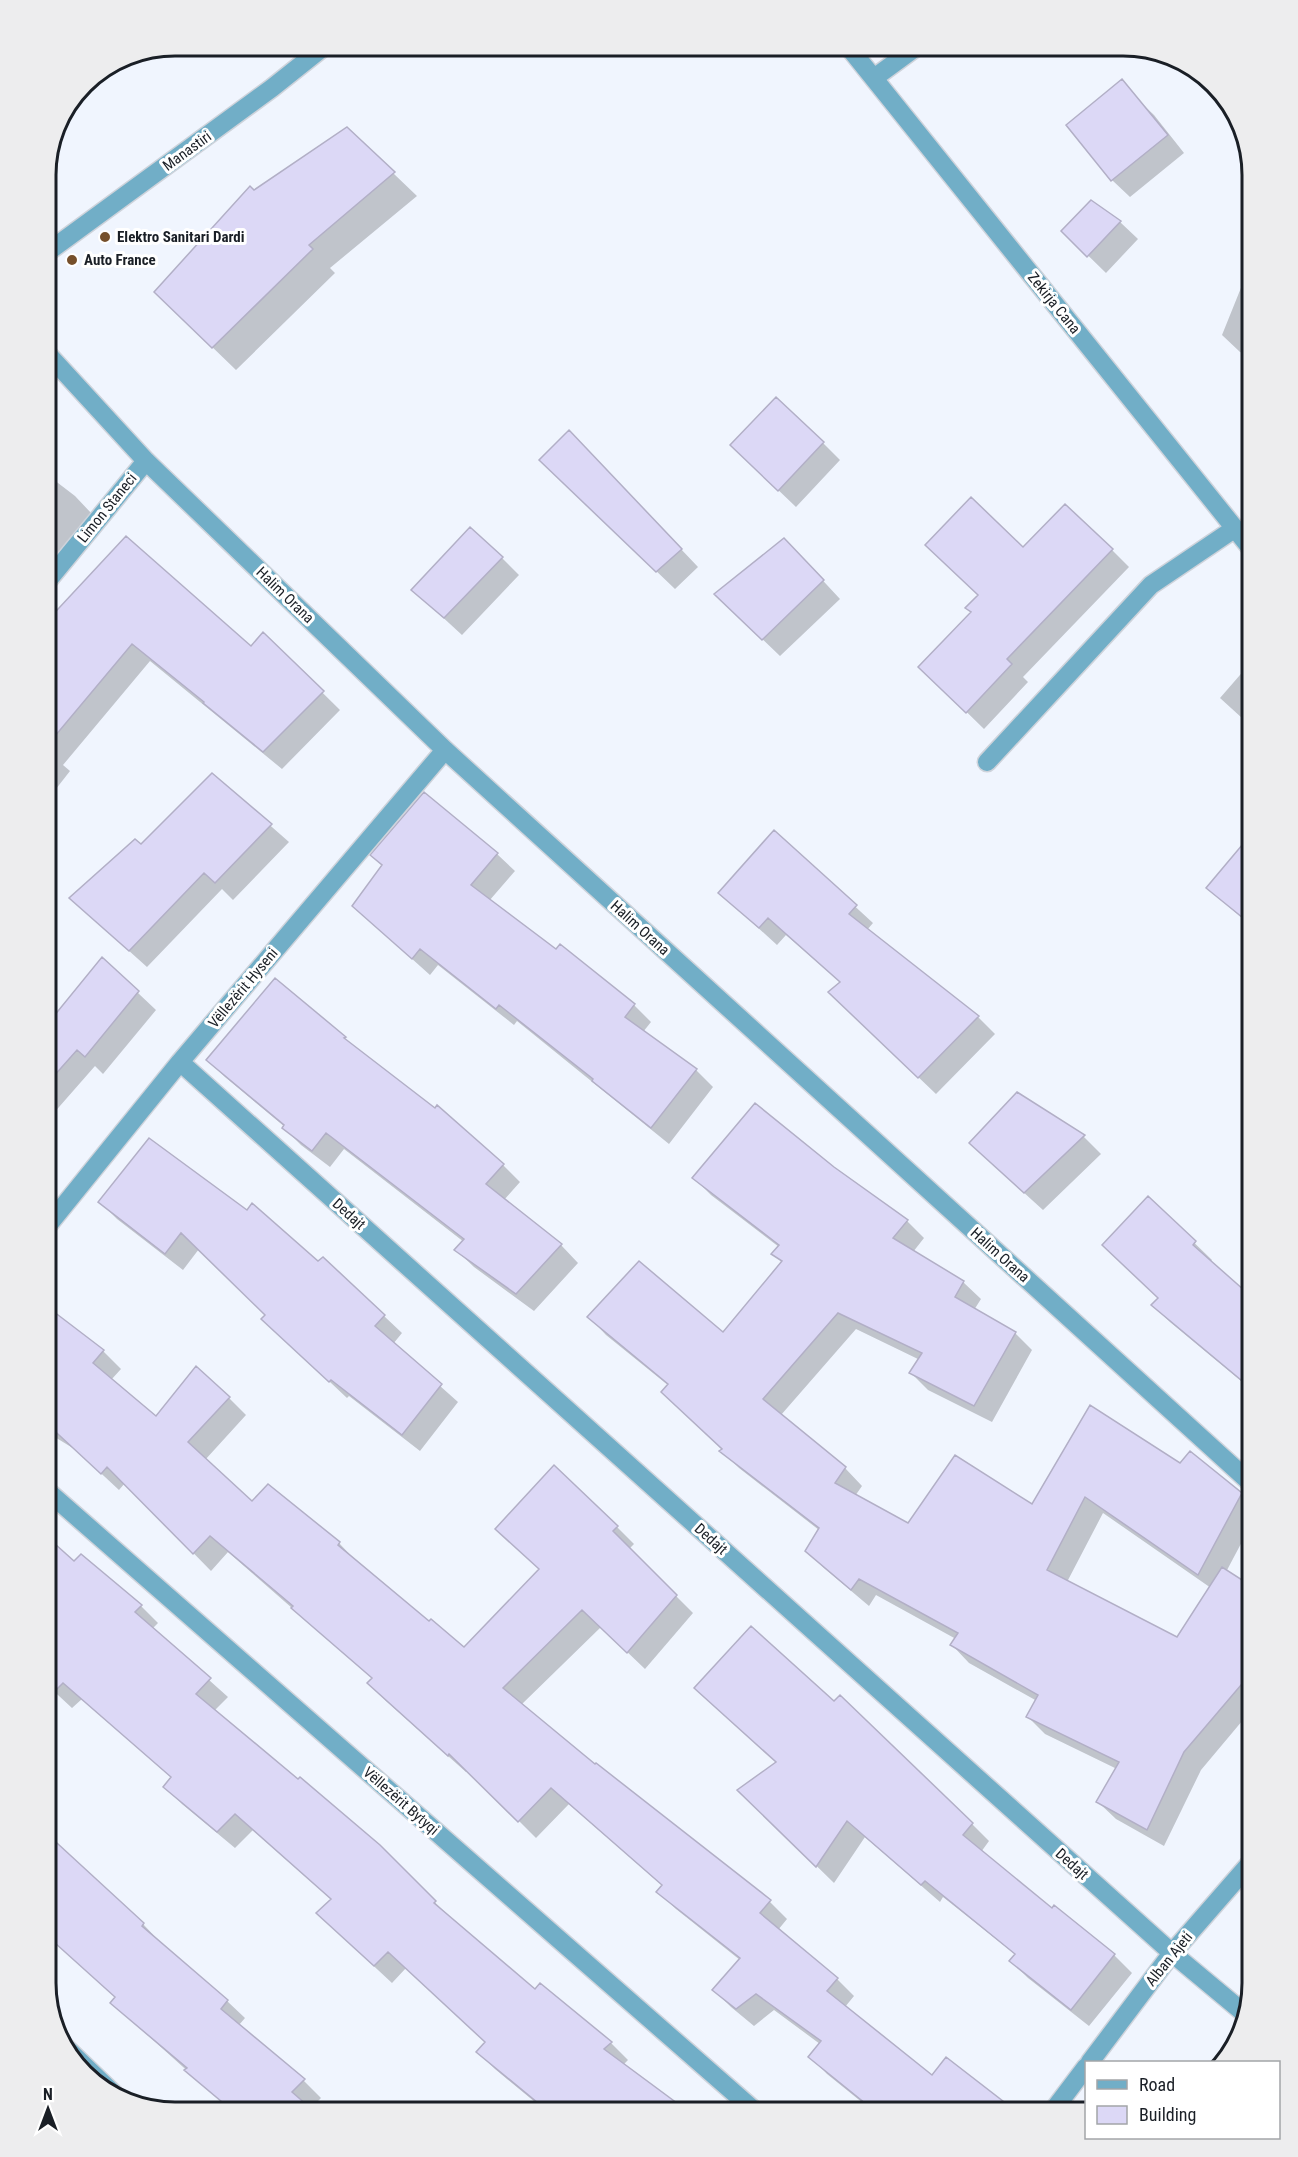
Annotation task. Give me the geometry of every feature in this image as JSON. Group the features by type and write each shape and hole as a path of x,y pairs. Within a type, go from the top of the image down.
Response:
{"street":[{"name":"Manastiri","path":"56,247 312,56"},
{"name":"Zekirja Cana","path":"856,56 1242,538"},
{"path":"874,78 904,56"},
{"name":"Halim Orana","path":"56,363 146,461 445,750 1242,1475"},
{"name":"Limon Staneci","path":"56,571 146,461"},
{"path":"987,762 1151,585 1234,529"},
{"name":"Vëllezërit Hyseni","path":"56,1215 180,1062 445,750"},
{"name":"Dedajt","path":"180,1062 1172,1953 1239,2009"},
{"name":"Vëllezërit Bytyqi","path":"56,1499 744,2102"},
{"name":"Alban Ajeti","path":"1091,2061 1172,1953 1242,1873"},
{"path":"1060,2102 1085,2068"}],"building":[{"path":"1122,79 1168,135 1111,181 1066,125"},
{"path":"347,127 395,172 309,245 313,249 212,348 154,292 250,186 254,190"},
{"path":"1091,200 1121,221 1087,257 1061,231"},
{"path":"776,397 824,442 778,491 730,445"},
{"path":"569,430 682,549 656,572 539,460"},
{"path":"971,497 1023,547 1065,504 1113,549 1007,659 1012,664 966,713 918,667 971,612 965,608 978,595 925,545"},
{"path":"470,527 503,557 444,618 411,590"},
{"path":"126,536 251,646 263,632 324,691 263,752 132,644 56,735 56,611"},
{"path":"784,538 824,580 762,640 714,594"},
{"path":"212,773 272,824 215,883 204,873 129,951 69,898 135,839 141,844"},
{"path":"424,792 498,853 471,885 556,949 560,944 635,1004 625,1017 697,1069 651,1128 499,1005 496,1009 420,949 412,959 352,906 382,865 370,855"},
{"path":"774,830 857,905 849,914 979,1016 918,1078 828,992 840,982 768,918 759,928 718,893"},
{"path":"1242,845 1242,917 1206,888"},
{"path":"102,957 139,991 85,1057 77,1050 56,1074 56,1013"},
{"path":"275,978 346,1037 344,1038 435,1108 437,1105 504,1164 486,1184 562,1244 516,1294 454,1250 464,1239 326,1133 312,1151 282,1128 284,1125 206,1060"},
{"path":"1017,1092 1085,1135 1024,1193 969,1143"},
{"path":"755,1103 834,1167 908,1220 893,1238 964,1281 955,1297 1016,1332 974,1406 909,1373 922,1353 838,1313 763,1399 846,1467 835,1483 908,1523 955,1455 1032,1504 1090,1405 1180,1463 1190,1451 1242,1493 1198,1575 1085,1497 1047,1570 1177,1637 1222,1567 1242,1580 1242,1684 1184,1752 1147,1830 1096,1802 1119,1762 1026,1717 1038,1695 950,1645 958,1633 859,1579 851,1590 805,1551 819,1528 719,1451 722,1449 661,1392 668,1384 587,1317 639,1261 723,1332 782,1261 771,1254 779,1245 692,1178"},
{"path":"149,1138 247,1210 252,1203 318,1261 323,1257 385,1315 375,1326 442,1384 402,1435 331,1380 329,1382 261,1319 265,1315 181,1233 165,1254 98,1202"},
{"path":"1148,1196 1196,1241 1193,1245 1242,1288 1242,1381 1151,1305 1158,1298 1102,1245"},
{"path":"56,1313 104,1350 93,1363 156,1416 196,1366 230,1397 188,1442 252,1501 268,1484 340,1542 338,1545 429,1621 431,1619 464,1647 539,1569 495,1529 554,1465 618,1526 613,1531 677,1595 627,1653 582,1610 503,1688 595,1764 771,1900 760,1913 838,1978 827,1991 932,2075 946,2057 1004,2102 863,2102 808,2057 821,2041 756,1994 736,2009 712,1990 740,1958 656,1892 662,1885 551,1788 518,1822 449,1754 448,1756 367,1683 372,1678 291,1608 293,1606 210,1536 193,1554 107,1467 101,1474 56,1432"},
{"path":"56,1545 74,1561 81,1554 142,1605 135,1612 211,1678 196,1694 298,1779 300,1777 380,1845 436,1901 434,1903 535,1989 540,1983 612,2042 604,2049 675,2102 536,2101 476,2052 485,2042 388,1952 374,1966 316,1913 331,1899 235,1814 217,1832 163,1787 171,1777 63,1683 56,1690"},
{"path":"751,1626 834,1701 840,1695 973,1823 963,1835 1052,1908 1054,1905 1115,1954 1071,2010 1009,1961 1015,1954 925,1881 921,1885 847,1821 816,1867 737,1790 776,1762 694,1688"},
{"path":"56,1842 144,1923 142,1926 228,2000 221,2009 305,2079 292,2092 303,2101 221,2101 184,2070 187,2068 110,2003 115,1997 56,1944"}],"place":[{"name":"Elektro Sanitari Dardi","path":"105,237"},
{"name":"Auto France","path":"72,260"}]}
